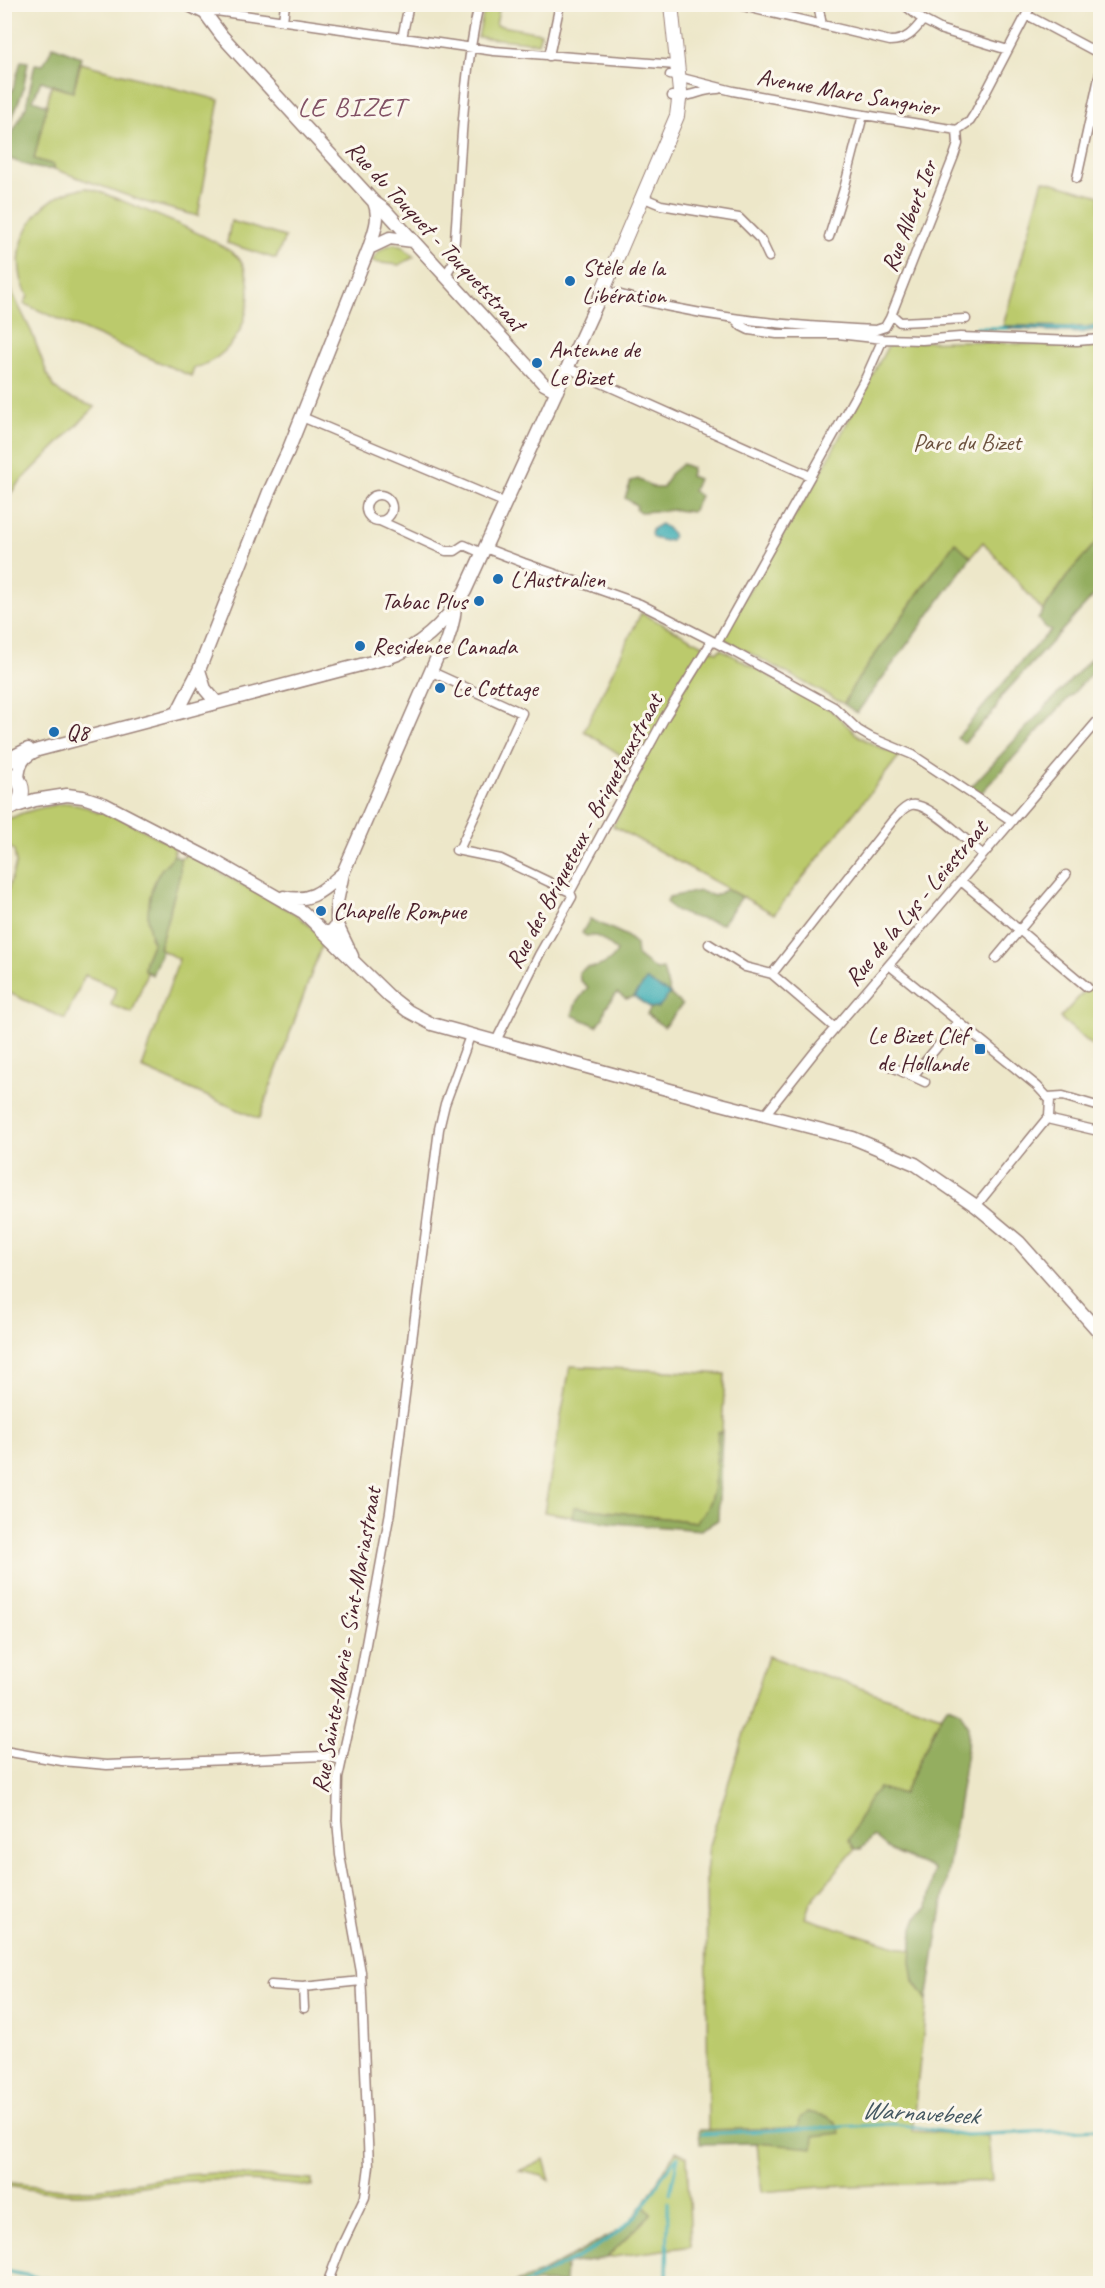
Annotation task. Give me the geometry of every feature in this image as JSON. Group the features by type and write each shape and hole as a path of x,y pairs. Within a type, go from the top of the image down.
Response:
{"main road":[{"path":"603,290 659,155 675,124 676,97 665,4"},
{"path":"671,4 673,70"},
{"path":"4,773 13,775 20,782 22,797 9,809"}],"street":[{"name":"Rue du Touquet - Touquetstraat","path":"188,4 205,13 222,36 374,202 385,210 544,384 557,391"},
{"path":"283,21 285,4"},
{"path":"402,38 410,4"},
{"path":"445,276 453,263 470,48 479,4"},
{"path":"549,56 560,4"},
{"path":"734,4 895,41 910,35 923,20"},
{"path":"818,4 822,25"},
{"path":"903,4 923,20 942,30 1008,50"},
{"name":"Avenue Marc Sangnier","path":"205,13 216,11 470,48 673,70 727,89 957,130 970,121 975,113 1032,4"},
{"path":"1027,15 1101,54"},
{"path":"1077,178 1101,73"},
{"name":"Avenue Marc Sangnier","path":"676,97 710,89 727,89"},
{"path":"1093,112 1101,120"},
{"path":"829,237 863,115"},
{"name":"Rue Albert Ier","path":"892,315 957,149 957,130"},
{"path":"642,197 661,205 739,218 761,240 769,257"},
{"path":"177,713 199,670 269,492 303,417 369,248 378,210 374,202"},
{"path":"369,248 390,238 412,241"},
{"path":"966,319 900,322 892,315 885,327 876,330 781,324 682,311 603,290 506,503 456,606 443,622 423,640 387,658 38,750 28,754 20,762 20,782 32,791 98,801 277,896 304,906 324,932 381,989 408,1011 432,1024 764,1116 854,1138 915,1164 976,1206 1019,1242 1101,1333"},
{"path":"735,319 745,328 759,332 838,334 884,339 922,340 960,337 1077,341 1101,339"},
{"name":"Rue des Briqueteux - Briqueteuxstraat","path":"495,1043 539,956 567,908 572,897 570,892 665,717 714,642 866,377 884,339"},
{"path":"568,368 810,476"},
{"path":"303,417 506,503"},
{"path":"380,521 446,551 455,551 464,544 640,604 834,707 870,738 913,755 1012,821"},
{"path":"356,962 337,925 337,902 343,873 438,655 442,654 452,631 456,606"},
{"path":"423,640 431,644 438,655"},
{"path":"199,670 205,689 217,703"},
{"path":"432,672 522,713 457,850 501,859 570,892"},
{"name":"Rue de la Lys - Leiestraat","path":"764,1116 835,1028 1101,718"},
{"path":"4,768 20,752 27,749 38,750"},
{"path":"9,809 57,795"},
{"path":"772,974 904,808 920,805 926,808 983,855"},
{"path":"304,906 343,873"},
{"path":"996,958 1066,875"},
{"path":"961,881 1087,987"},
{"path":"321,892 329,894 337,902"},
{"path":"324,932 331,932 337,925"},
{"path":"709,944 745,967 772,974 835,1028"},
{"path":"889,965 1037,1086 1051,1105 1047,1119 976,1206"},
{"path":"913,1076 958,1022"},
{"name":"Rue Sainte-Marie - Sint-Mariastraat","path":"327,2283 365,2197 368,2178 361,1981 340,1855 338,1778 360,1677 390,1512 439,1129 445,1104 471,1036"},
{"path":"890,1066 925,1082"},
{"path":"1048,1098 1063,1096 1101,1107"},
{"path":"1047,1119 1094,1130 1101,1129"},
{"path":"4,1751 107,1766 324,1756 342,1760"},
{"path":"271,1985 303,1986 361,1981"},
{"path":"303,1986 304,2008"}],"green space":[{"path":"485,5 500,5 496,25 541,33 538,43 478,37"},
{"path":"53,46 81,57 73,92 41,81 33,100 47,105 34,159 54,165 54,169 41,169 5,157 4,140 9,139 26,107 35,64 43,65"},
{"path":"21,61 28,62 23,90 5,137 5,90 12,92"},
{"path":"81,63 219,100 198,216 145,202 54,169 54,165 34,159 51,86 73,92"},
{"path":"1043,180 1100,196 1100,324 1086,327 1003,326"},
{"path":"87,188 175,223 217,243 232,252 245,268 249,292 240,331 224,352 210,362 194,368 191,376 24,304 28,296 21,279 19,261 22,243 29,226 52,200 69,192"},
{"path":"231,221 285,237 276,259 227,243"},
{"path":"394,244 403,247 414,257 399,265 372,262 381,250"},
{"path":"5,278 32,333 54,387 63,395 95,407 17,485 5,501"},
{"name":"Parc du Bizet","path":"969,341 1058,346 1100,343 1100,538 1070,572 1043,611 983,542 971,557 955,543 918,593 844,704 720,637 818,478 890,342"},
{"path":"682,464 692,468 690,476 698,479 693,491 700,496 692,512 675,510 640,512 636,509 637,506 625,498 631,481 638,479 655,488 663,488 670,474"},
{"path":"1100,538 1100,589 1001,697 995,710 964,743 957,738 1051,630 1044,627 1038,619 1070,572"},
{"path":"955,542 971,557 857,713 844,704 853,686"},
{"path":"641,613 717,652 721,649 831,710 857,735 867,741 885,750 901,754 774,914 613,826 642,769 584,731"},
{"path":"1100,649 1100,664 979,795 969,789"},
{"path":"68,803 89,808 98,813 102,808 174,846 174,855 170,861 150,937 153,942 145,961 144,970 147,973 132,1013 111,1005 116,988 85,975 65,1019 5,991 4,903 16,863 14,851 5,842 5,819 40,808"},
{"path":"187,854 296,914 324,939 259,1119 142,1068 179,959 159,949 180,874 180,858"},
{"path":"174,855 180,858 180,874 159,948 162,950 152,975 144,970 145,961 153,942 150,934 148,907 155,880"},
{"path":"727,889 742,897 722,924 691,917 677,911 667,902 669,897 700,891 714,896"},
{"path":"590,919 625,935 636,944 637,956 656,970 663,969 670,994 682,1005 664,1027 647,1014 651,1008 658,1008 647,980 634,997 626,999 617,993 606,1007 603,1018 597,1026 572,1015 576,1003 588,987 580,980 579,972 587,967 604,964 617,951 599,937 586,936 582,933"},
{"path":"1100,974 1100,1052 1060,1018"},
{"path":"570,1366 725,1374 722,1432 718,1433 713,1492 704,1513 696,1522 575,1507 572,1517 544,1512"},
{"path":"718,1432 722,1432 718,1520 701,1530 572,1517 574,1507 696,1522 704,1513 713,1492"},
{"path":"768,1656 941,1716 903,1794 879,1788 849,1840 855,1849 810,1903 805,1918 912,1951 914,1981 927,2000 912,2131 988,2136 992,2181 821,2187 762,2192 757,2143 813,2147 799,2128 708,2130 706,1873 709,1845"},
{"path":"948,1706 960,1711 968,1727 967,1752 927,2000 914,1981 911,1962 913,1928 918,1915 928,1907 934,1869 891,1851 873,1836 861,1849 855,1849 849,1840 869,1799 879,1788 903,1794"},
{"path":"807,2112 826,2116 836,2122 840,2133 814,2136 813,2148 757,2143 700,2144 699,2130 799,2128 800,2118"},
{"path":"676,2151 687,2156 691,2246 606,2258 651,2214 643,2205"},
{"path":"544,2159 550,2181 543,2176 519,2171"},
{"path":"215,2173 312,2180 312,2187 209,2180 73,2194 5,2186 5,2182 90,2190 183,2175"},
{"path":"643,2205 651,2214 606,2258 566,2264 565,2283 513,2283 541,2273 625,2227"}],"water":[{"path":"1100,324 1100,329 1081,333 1003,328 1003,326 1086,327"},
{"path":"661,524 673,535 671,540 653,538 652,529"},
{"path":"646,980 670,994 658,1008 651,1008 634,997"}],"waterway":[{"path":"976,328 1007,328"},
{"name":"Warnavebeek","path":"702,2134 895,2124 965,2135 1100,2129"},
{"name":"Warnavebeek","path":"524,2284 585,2253 628,2224 678,2156"},
{"path":"670,2193 678,2157"},
{"path":"667,2284 668,2202"},
{"name":"Warnavebeek","path":"4,2271 75,2284"}],"place":[{"name":"Stèle de la Libération","path":"570,281"},
{"name":"Antenne de Le Bizet","path":"537,363"},
{"name":"L'Australien","path":"498,579"},
{"name":"Tabac Plus","path":"479,601"},
{"name":"Residence Canada","path":"360,646"},
{"name":"Le Cottage","path":"440,688"},
{"name":"Q8","path":"54,732"},
{"name":"Chapelle Rompue","path":"321,911"},
{"name":"Le Bizet Clef de Hollande","path":"980,1049"}],"district":[{"name":"LE BIZET","path":"352,107"}]}
